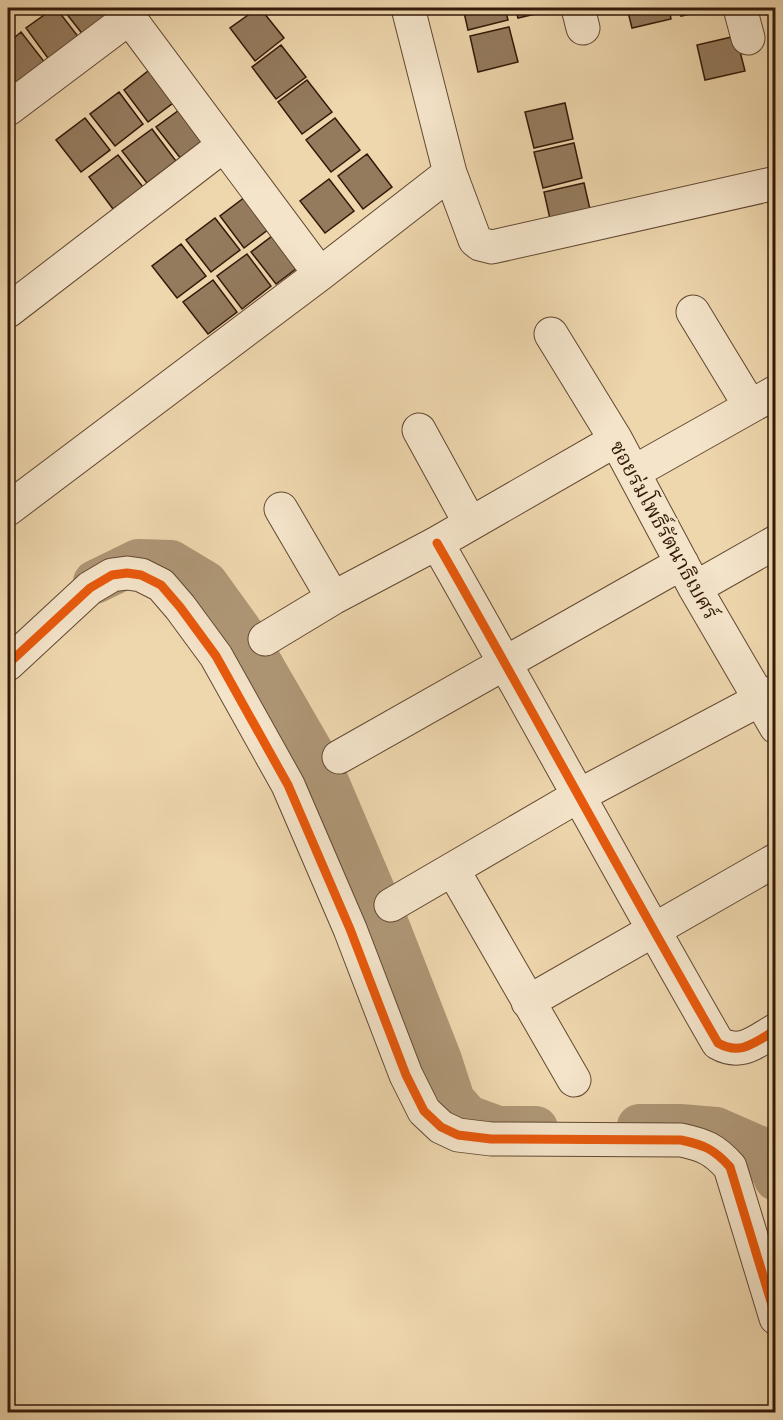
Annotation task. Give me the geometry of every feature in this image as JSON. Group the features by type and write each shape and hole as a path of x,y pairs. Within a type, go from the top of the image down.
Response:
{"street":[{"path":"408,8 450,173 475,240 480,244 492,247 776,183"},
{"path":"8,109 126,13 320,274"},
{"path":"8,311 224,145"},
{"path":"8,509 450,173"},
{"path":"634,472 763,399 693,312"},
{"name":"ซอยร่มโพธิ์รัตนาธิเบศร์","path":"551,333 616,440 689,576 768,695 776,727"},
{"path":"419,430 470,523"},
{"path":"265,639 333,598 437,543 616,440"},
{"path":"281,509 333,598"},
{"path":"339,757 507,664 689,576 776,542"},
{"path":"437,543 718,1043 736,1049 748,1046 776,1030"},
{"path":"8,664 90,588 112,574 141,575 161,585 216,656 288,785 350,929 406,1075 424,1112 441,1127 458,1135 491,1139 681,1140 702,1144 719,1154 730,1167 776,1318"},
{"path":"391,905 579,796 768,695"},
{"path":"528,1002 776,861"},
{"path":"453,870 574,1080"}],"building":[{"path":"54,8 80,39 50,61 26,28"},
{"path":"62,8 108,8 114,15 84,36"},
{"path":"258,8 284,38 255,61 230,28"},
{"path":"463,8 505,8 508,20 468,30"},
{"path":"515,8 557,8 557,9 518,18"},
{"path":"627,8 669,8 671,19 632,28"},
{"path":"679,8 718,8 681,16"},
{"path":"509,27 518,62 478,72 470,36"},
{"path":"21,32 46,64 17,86 8,74 8,43"},
{"path":"736,36 745,71 705,80 697,45"},
{"path":"281,45 306,77 276,99 252,67"},
{"path":"153,67 177,100 148,122 124,90"},
{"path":"307,80 332,112 302,134 278,102"},
{"path":"119,92 143,124 115,146 90,114"},
{"path":"565,103 573,139 534,148 525,112"},
{"path":"186,105 210,137 181,159 156,127"},
{"path":"85,118 110,150 81,172 56,140"},
{"path":"335,118 360,150 331,172 306,140"},
{"path":"152,129 176,161 147,183 122,151"},
{"path":"574,143 582,178 543,188 534,152"},
{"path":"367,154 392,187 363,209 338,176"},
{"path":"118,155 143,187 113,209 89,177"},
{"path":"329,179 354,211 325,233 300,201"},
{"path":"584,183 592,218 552,228 544,192"},
{"path":"249,194 273,226 244,248 220,216"},
{"path":"215,218 240,250 211,272 186,240"},
{"path":"280,230 305,262 276,284 251,252"},
{"path":"181,244 206,276 177,298 152,266"},
{"path":"247,254 271,286 242,309 217,276"},
{"path":"213,280 237,312 208,334 183,302"}],"waterway":[{"path":"95,582 138,561 171,562 206,583 247,640 322,770 381,909 440,1060 453,1100 468,1117 498,1128 536,1128"},
{"path":"639,1126 716,1129 762,1149 776,1179"}],"cycle path":[{"path":"437,543 718,1043 726,1047 741,1048 776,1030"},
{"path":"8,664 90,588 112,575 127,573 141,575 161,585 216,656 288,785 350,929 406,1075 424,1111 441,1127 458,1135 491,1139 681,1140 708,1149 730,1167 776,1318"}]}
